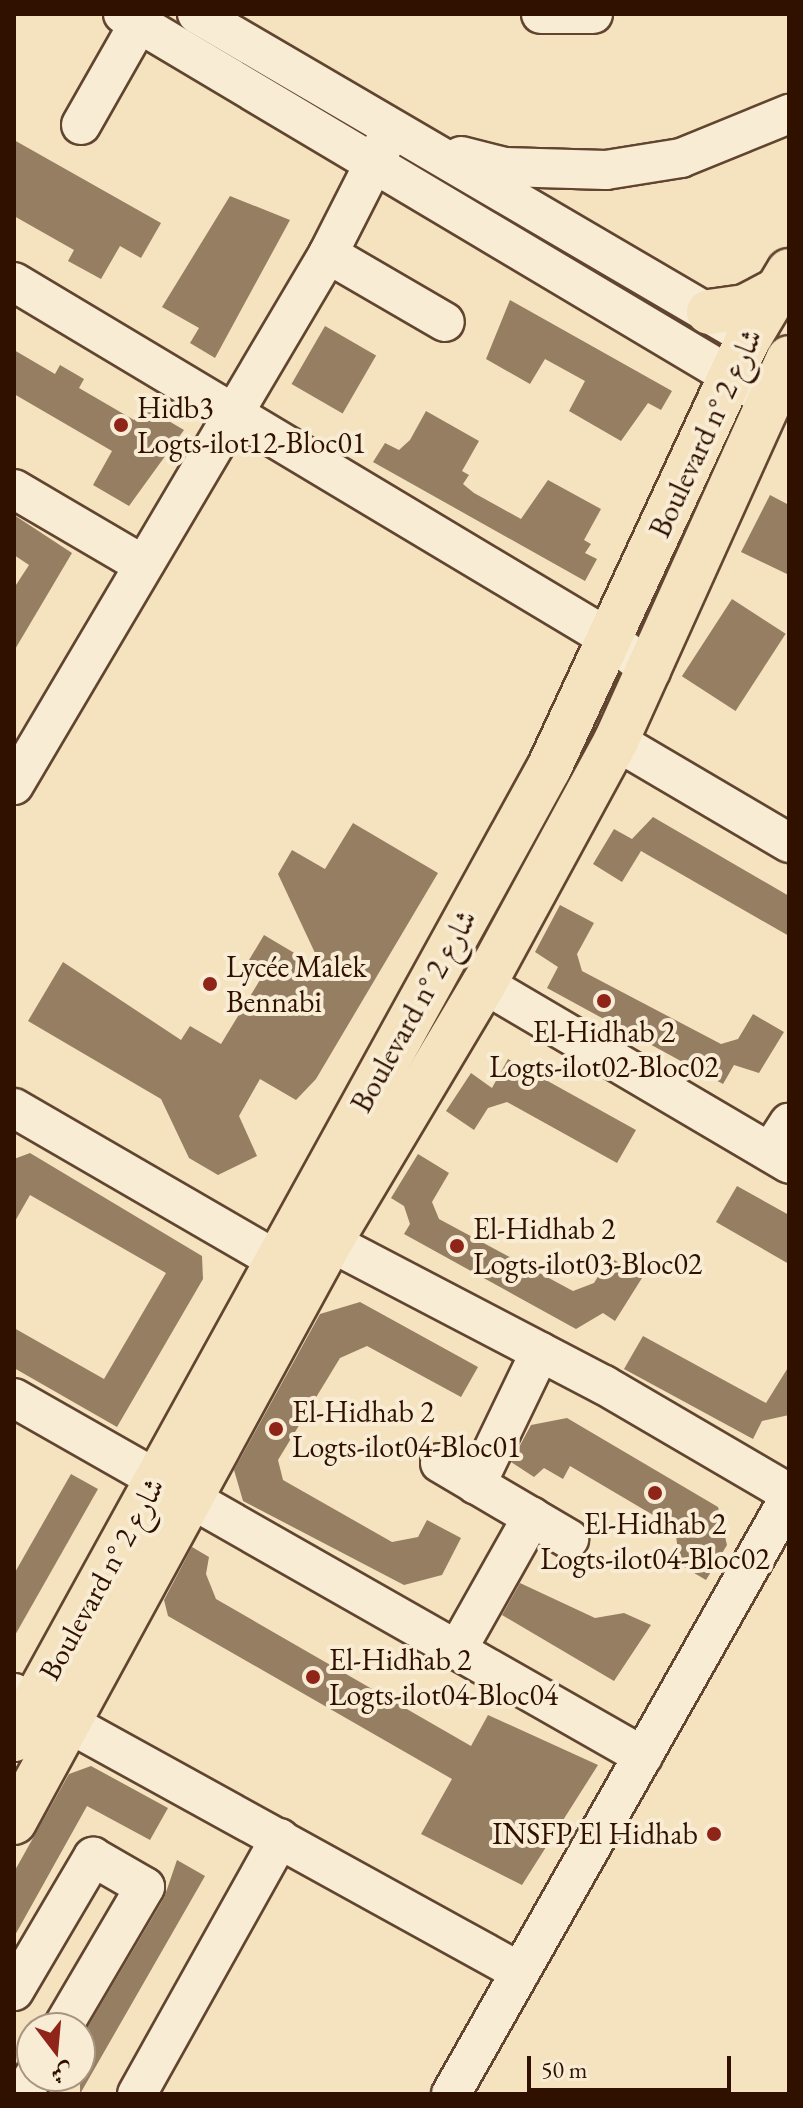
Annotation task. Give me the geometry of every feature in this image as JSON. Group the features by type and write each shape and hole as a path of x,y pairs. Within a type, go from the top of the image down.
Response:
{"main road":[{"path":"709,312 745,307 783,280"},
{"name":"Boulevard n° شارع 2","path":"14,1822 32,1715 321,1261 484,984 651,671 772,372 783,280"},
{"name":"Boulevard n° شارع 2","path":"174,1490 274,1258 549,768 610,639 772,372"}],"street":[{"path":"197,14 395,146 772,372"},
{"path":"541,14 593,14"},
{"path":"81,125 131,18 395,146 709,312 772,372"},
{"path":"395,146 505,167 606,170 681,158 789,114"},
{"path":"14,785 140,563 395,146"},
{"path":"328,254 445,322"},
{"path":"14,282 610,639 651,671"},
{"path":"14,489 140,563"},
{"path":"616,741 789,843"},
{"path":"484,984 783,1146"},
{"path":"14,1108 274,1258 321,1261 540,1352 789,1496 451,2094"},
{"path":"476,1485 540,1352"},
{"path":"14,1398 643,1756"},
{"path":"440,1463 569,1539"},
{"path":"457,1650 532,1517"},
{"path":"32,1715 280,1838 520,1972"},
{"path":"137,2094 280,1838"},
{"path":"14,1991 93,1857 145,1887 71,2012"}],"building":[{"path":"14,140 161,223 141,258 120,246 101,279 68,261 74,250 14,216"},
{"path":"230,196 290,220 215,358 190,343 199,328 162,307"},
{"path":"510,300 672,391 661,410 648,403 621,441 569,411 585,381 545,359 530,384 486,359"},
{"path":"325,326 376,356 343,414 292,384"},
{"name":"Hidb3 Logts-ilot12-Bloc01","path":"14,350 55,374 60,365 84,379 79,388 134,420 143,406 184,430 129,506 93,485 112,451 14,394"},
{"path":"426,411 479,441 462,471 469,475 463,484 474,493 521,519 548,480 601,509 584,540 591,544 585,553 597,559 585,581 373,462 385,443 399,450 410,440"},
{"path":"770,495 789,505 789,575 741,552"},
{"path":"14,515 72,553 14,651 14,588 29,565 14,555"},
{"path":"732,599 786,634 736,711 682,676"},
{"path":"653,817 789,896 789,936 641,851 622,882 593,864 614,829 632,839"},
{"name":"Lycée Malek Bennabi","path":"353,823 438,873 316,1079 296,1100 260,1079 239,1116 257,1156 218,1175 189,1158 161,1099 28,1021 63,962 181,1040 190,1026 221,1044 266,970 249,960 264,935 323,970 278,874 292,850 325,869"},
{"name":"El-Hidhab 2 Logts-ilot02-Bloc02","path":"560,905 594,923 577,954 582,971 721,1044 738,1039 753,1014 784,1032 759,1073 734,1065 723,1084 547,988 558,967 535,952"},
{"path":"508,1059 636,1130 617,1163 507,1102 488,1108 474,1130 446,1111 471,1073 492,1088"},
{"path":"30,1153 202,1256 203,1279 117,1427 14,1368 14,1328 104,1379 166,1273 30,1195 14,1223 14,1159"},
{"name":"El-Hidhab 2 Logts-ilot03-Bloc02","path":"418,1154 449,1173 432,1202 439,1219 573,1291 594,1283 610,1257 642,1278 615,1321 603,1313 576,1329 404,1234 410,1224 404,1206 391,1198"},
{"path":"737,1186 789,1215 789,1264 716,1222"},
{"name":"El-Hidhab 2 Logts-ilot04-Bloc01","path":"360,1302 478,1367 461,1397 367,1346 340,1358 278,1460 283,1480 392,1542 418,1537 427,1520 461,1538 442,1575 404,1585 243,1501 234,1470 320,1314"},
{"path":"643,1336 766,1403 789,1366 789,1415 762,1421 753,1439 624,1369"},
{"name":"El-Hidhab 2 Logts-ilot04-Bloc02","path":"567,1418 718,1507 727,1545 706,1580 672,1560 678,1551 675,1528 570,1466 563,1479 544,1468 534,1477 511,1462 531,1425"},
{"path":"71,1474 98,1489 14,1637 14,1574"},
{"path":"192,1547 209,1557 206,1574 216,1599 471,1746 488,1715 598,1765 522,1885 421,1834 452,1779 168,1616 164,1600"},
{"path":"520,1583 595,1618 624,1613 651,1625 614,1681 502,1615"},
{"path":"91,1766 168,1808 150,1840 87,1806 14,1937 14,1872 69,1774"},
{"path":"177,1860 205,1876 96,2066 96,2013 164,1898"}],"place":[{"name":"Hidb3 Logts-ilot12-Bloc01","path":"121,425"},
{"name":"Lycée Malek Bennabi","path":"210,984"},
{"name":"El-Hidhab 2 Logts-ilot02-Bloc02","path":"604,1001"},
{"name":"El-Hidhab 2 Logts-ilot03-Bloc02","path":"457,1246"},
{"name":"El-Hidhab 2 Logts-ilot04-Bloc01","path":"276,1429"},
{"name":"El-Hidhab 2 Logts-ilot04-Bloc02","path":"655,1493"},
{"name":"El-Hidhab 2 Logts-ilot04-Bloc04","path":"313,1677"},
{"name":"INSFP El Hidhab","path":"714,1834"}]}
